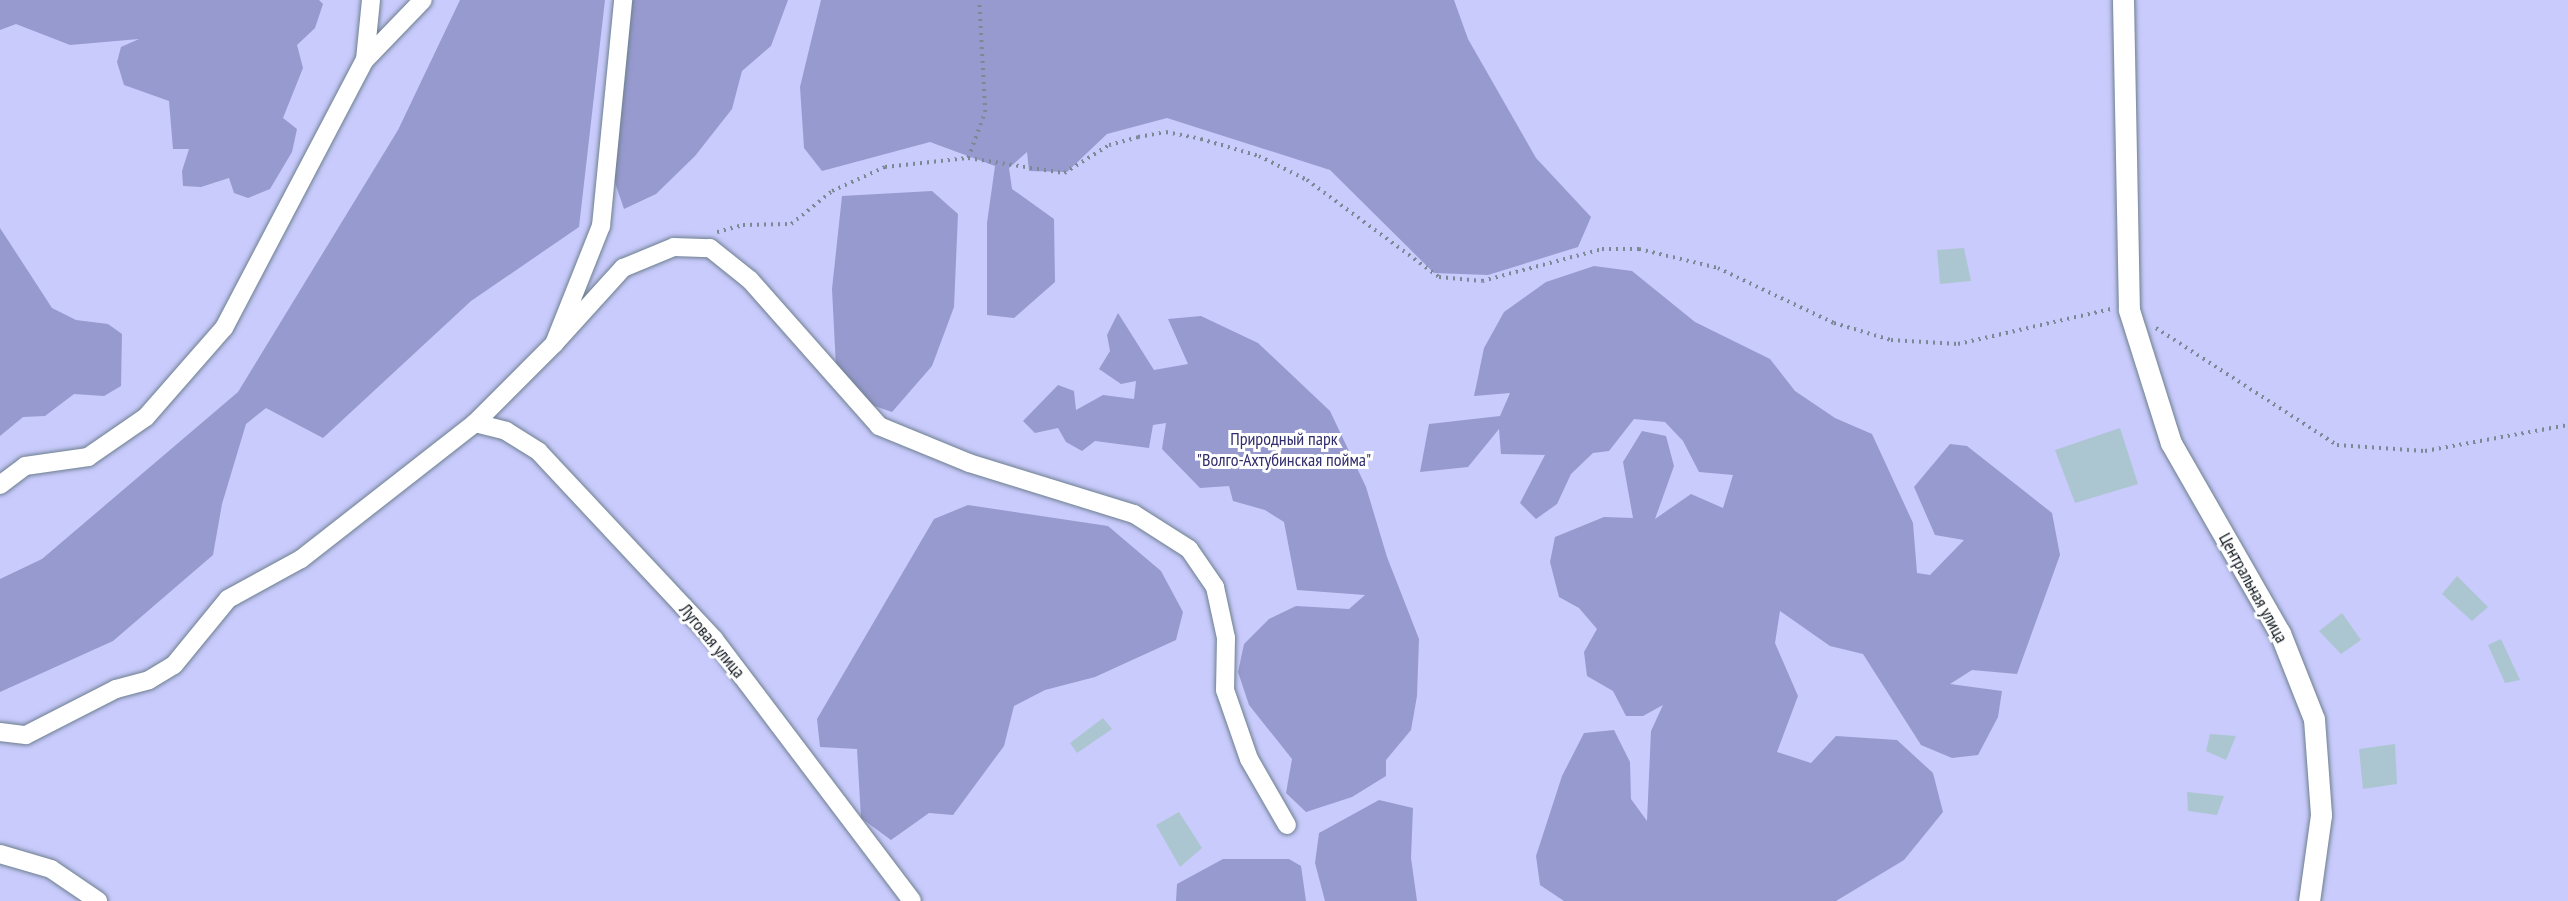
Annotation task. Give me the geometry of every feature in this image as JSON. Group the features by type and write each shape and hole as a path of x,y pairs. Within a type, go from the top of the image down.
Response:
{"street":[{"path":"365,60 371,0"},
{"path":"0,485 25,466 88,457 146,417 224,328 365,60 423,0"},
{"path":"554,344 601,226 623,0"},
{"name":"Центральная улица","path":"2123,0 2129,310 2171,443 2280,633 2314,719 2321,815 2309,901"},
{"path":"0,732 26,734 116,690 149,680 174,664 228,599 301,559 475,424 554,344 623,268 674,247 710,248 750,280 879,426 969,463 1135,514 1189,549 1215,587 1226,638 1225,690 1249,759 1287,825"},
{"name":"Луговая улица","path":"475,424 506,430 539,452 714,639 912,901"},
{"path":"0,854 51,869 98,901"}],"path":[{"path":"968,158 985,112 979,0"},
{"path":"689,247 725,229 790,224 832,191 885,167 968,158 1065,173 1109,145 1166,132 1259,156 1307,180 1439,277 1482,281 1602,249 1639,249 1718,268 1834,323 1902,341 1958,344 2104,310 2129,310 2337,444 2425,452 2568,425"}],"green space":[{"name":"Природный парк \"Волго-Ахтубинская пойма\"","path":"0,0 2568,0 2568,901 0,901"},
{"path":"0,0 319,0 323,4 315,28 297,45 303,68 283,118 297,129 292,152 270,189 248,198 234,193 229,178 201,187 183,186 182,171 189,149 173,149 169,101 124,85 117,62 121,47 139,39 70,45 16,24 0,30"},
{"path":"460,0 605,0 579,227 471,301 323,438 266,408 246,424 222,504 213,555 113,641 0,692 0,579 42,559 238,392 398,130"},
{"path":"631,0 788,0 771,46 742,71 732,109 695,156 656,194 624,209 610,168"},
{"path":"821,0 1454,0 1468,39 1536,158 1591,217 1578,247 1488,275 1434,273 1330,170 1167,118 1107,134 1067,172 1029,171 1027,152 1009,168 1012,189 1054,219 1055,282 1014,318 987,315 987,223 995,166 930,142 822,171 804,148 800,87"},
{"path":"932,191 958,214 954,307 932,366 892,412 863,402 836,367 832,289 842,196"},
{"path":"0,228 52,308 76,320 108,324 122,334 121,386 104,396 74,394 45,416 23,417 0,436"},
{"path":"1594,266 1632,271 1695,322 1770,359 1795,391 1835,418 1872,434 1913,523 1917,573 1930,575 1964,540 1935,535 1914,487 1950,444 1967,446 2052,513 2060,555 2017,674 1972,670 1950,684 2002,691 1998,717 1978,755 1952,758 1921,745 1863,654 1830,646 1780,611 1775,643 1798,696 1777,752 1811,763 1836,736 1897,740 1933,773 1943,812 1904,860 1836,901 1564,901 1540,885 1536,856 1562,776 1584,733 1614,730 1630,762 1631,799 1647,821 1651,731 1663,705 1643,716 1626,716 1613,691 1587,676 1584,652 1597,629 1579,608 1559,597 1550,562 1555,537 1604,517 1633,518 1623,462 1642,431 1666,436 1674,466 1655,519 1691,494 1723,508 1733,475 1699,472 1683,441 1665,422 1634,419 1609,451 1593,453 1571,474 1557,504 1536,519 1520,503 1545,455 1501,454 1499,429 1468,467 1420,472 1429,424 1500,416 1510,393 1474,396 1484,348 1504,312 1546,282"},
{"path":"1118,313 1154,370 1188,364 1168,319 1201,316 1258,343 1330,411 1366,487 1387,557 1419,639 1417,696 1411,730 1386,760 1386,776 1352,797 1306,812 1286,793 1292,759 1249,705 1238,672 1244,644 1269,619 1296,606 1349,609 1365,595 1297,590 1284,522 1265,510 1233,501 1229,486 1200,488 1162,449 1166,423 1153,425 1149,448 1095,441 1082,451 1066,442 1058,428 1035,433 1023,421 1058,385 1074,391 1076,410 1103,395 1134,399 1136,381 1121,384 1099,369 1110,351 1107,335"},
{"path":"968,505 1108,526 1161,571 1183,612 1176,640 1095,677 1045,690 1014,706 1004,746 953,815 929,813 891,840 861,818 857,749 820,747 817,719 934,519"},
{"path":"1379,800 1413,808 1411,858 1417,901 1325,901 1315,863 1319,833"},
{"path":"1223,859 1289,859 1301,866 1306,901 1176,901 1177,884"}],"building":[{"path":"1964,248 1971,281 1940,284 1937,250"},
{"path":"2120,428 2138,484 2075,503 2055,450"},
{"path":"2457,576 2488,607 2472,621 2442,594"},
{"path":"2342,613 2361,640 2341,654 2319,631"},
{"path":"2501,639 2520,680 2505,683 2488,645"},
{"path":"1103,718 1112,729 1077,753 1070,743"},
{"path":"2210,734 2236,736 2226,760 2206,751"},
{"path":"2395,744 2397,784 2363,789 2359,749"},
{"path":"2187,792 2224,796 2217,815 2188,811"},
{"path":"1179,812 1202,848 1180,867 1156,825"}]}
